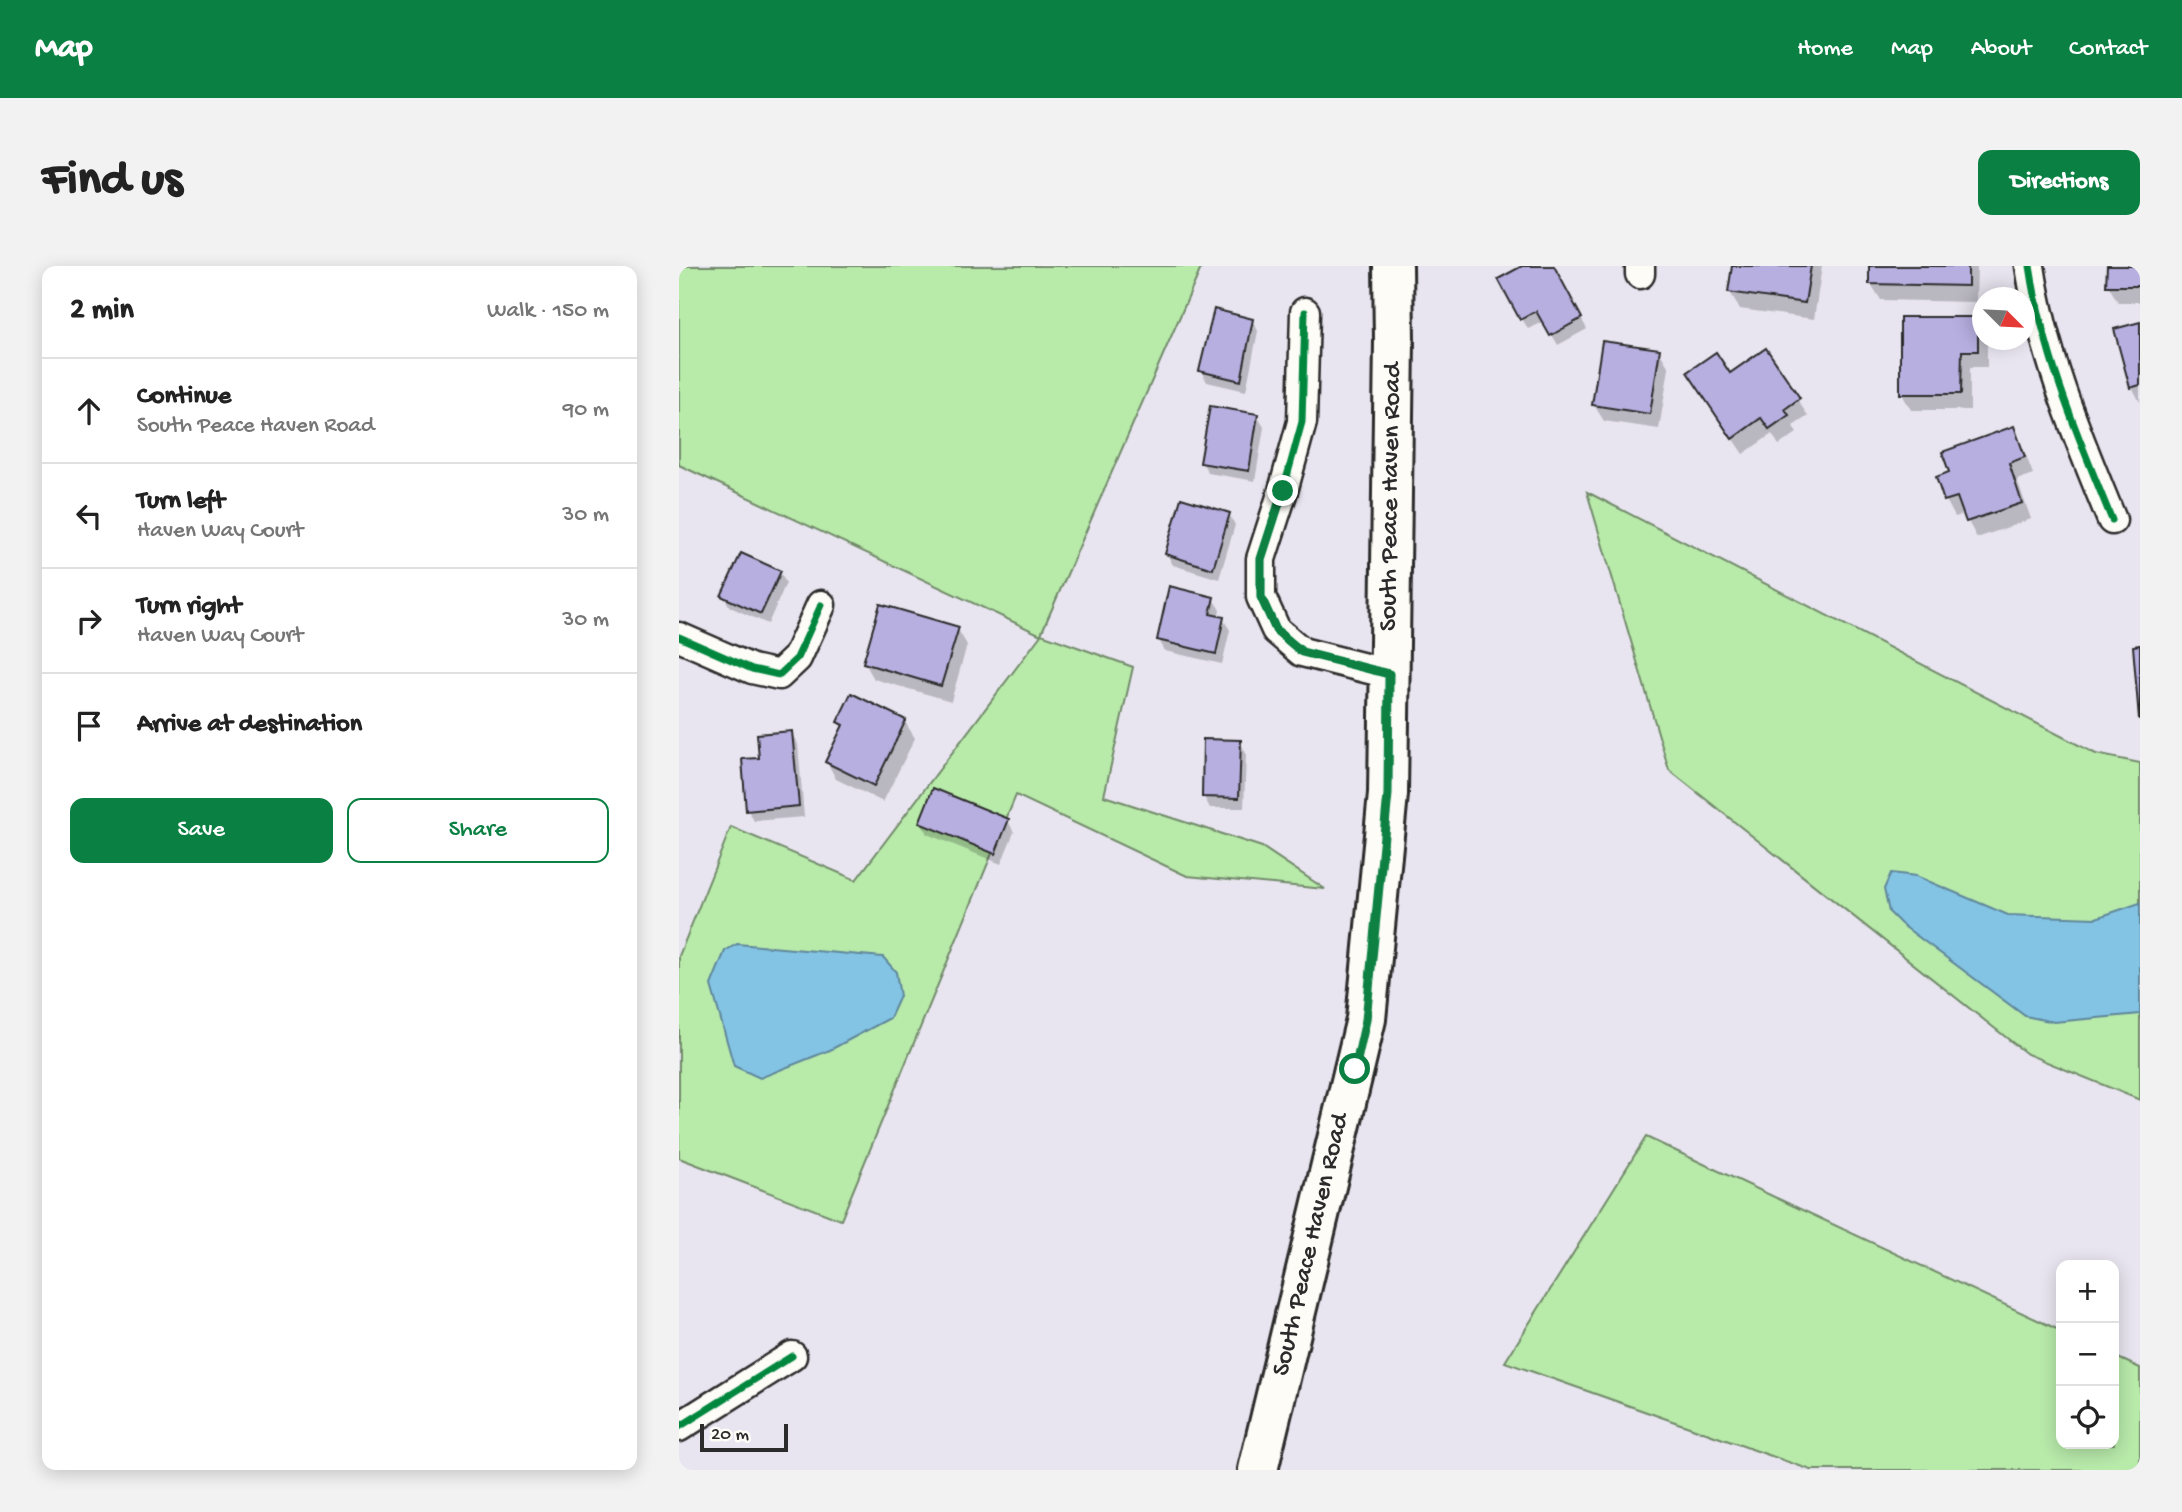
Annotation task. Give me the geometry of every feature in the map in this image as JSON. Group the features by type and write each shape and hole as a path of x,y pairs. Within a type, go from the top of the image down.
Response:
{"main road":[{"name":"South Peace Haven Road","path":"1258,1470 1366,1020 1388,794 1393,266"}],"street":[{"path":"2031,266 2035,296 2051,363 2074,429 2112,520"},
{"path":"1305,312 1303,422 1261,559 1261,597 1276,630 1302,652 1389,674"},
{"path":"679,637 752,669 779,675 797,658 821,605"},
{"path":"679,1427 792,1356"}],"green space":[{"path":"679,266 1202,266 1041,634 1133,667 1104,796 1262,847 1325,889 1187,876 1016,795 841,1220 679,1158 679,956 731,827 856,880 1041,635 679,465"},
{"path":"1587,492 2096,754 2140,763 2140,1100 2027,1054 1669,770"},
{"path":"1646,1137 2056,1329 2056,1449 2119,1449 2119,1358 2140,1368 2140,1470 1811,1470 1505,1362"}],"water":[{"path":"1891,873 1916,876 2008,915 2096,918 2140,903 2140,1014 2054,1022 2025,1016 1901,924 1889,912 1884,889"},
{"path":"737,944 883,957 896,972 900,996 890,1018 830,1050 760,1078 734,1066 711,985 725,951"}],"building":[{"path":"1522,266 1554,266 1582,318 1550,336 1536,311 1520,320 1498,279"},
{"path":"1732,266 1811,266 1805,303 1728,292"},
{"path":"1869,266 1968,266 1968,286 1869,284"},
{"path":"2107,266 2140,266 2140,286 2106,286"},
{"path":"1214,309 1253,319 1241,381 1199,371"},
{"path":"1900,317 1972,317 1972,350 1978,351 1962,351 1961,394 1900,394"},
{"path":"2140,322 2140,385 2130,388 2114,329"},
{"path":"1602,341 1660,349 1650,414 1592,405"},
{"path":"1766,348 1800,398 1785,409 1789,415 1769,429 1761,418 1732,439 1687,372 1716,352 1730,373"},
{"path":"1210,406 1258,414 1249,471 1200,463"},
{"path":"2014,426 2025,457 2009,463 2022,503 1966,522 1957,497 1944,501 1936,477 1949,472 1942,452"},
{"path":"1181,498 1230,513 1213,569 1165,554"},
{"path":"741,553 781,571 761,614 721,596"},
{"path":"1169,586 1214,597 1210,614 1224,617 1216,654 1157,640"},
{"path":"880,604 959,627 941,686 863,663"},
{"path":"2140,645 2140,719 2139,719 2133,646"},
{"path":"851,693 906,720 874,786 825,762 843,725 837,722"},
{"path":"792,731 799,806 746,811 742,759 759,758 757,734"},
{"path":"1203,739 1241,740 1239,798 1202,797"},
{"path":"933,788 1009,819 995,854 919,823"}],"cycle path":[{"path":"2030,266 2053,364 2112,520"},
{"path":"1305,312 1302,422 1261,559 1261,597 1276,630 1302,652 1389,674"},
{"path":"679,637 752,669 779,675 797,658 821,605"},
{"path":"679,1427 792,1356"}],"route":[{"path":"1283,491 1261,559 1261,597 1276,630 1302,652 1389,674 1388,794 1366,1020 1355,1069"}]}
